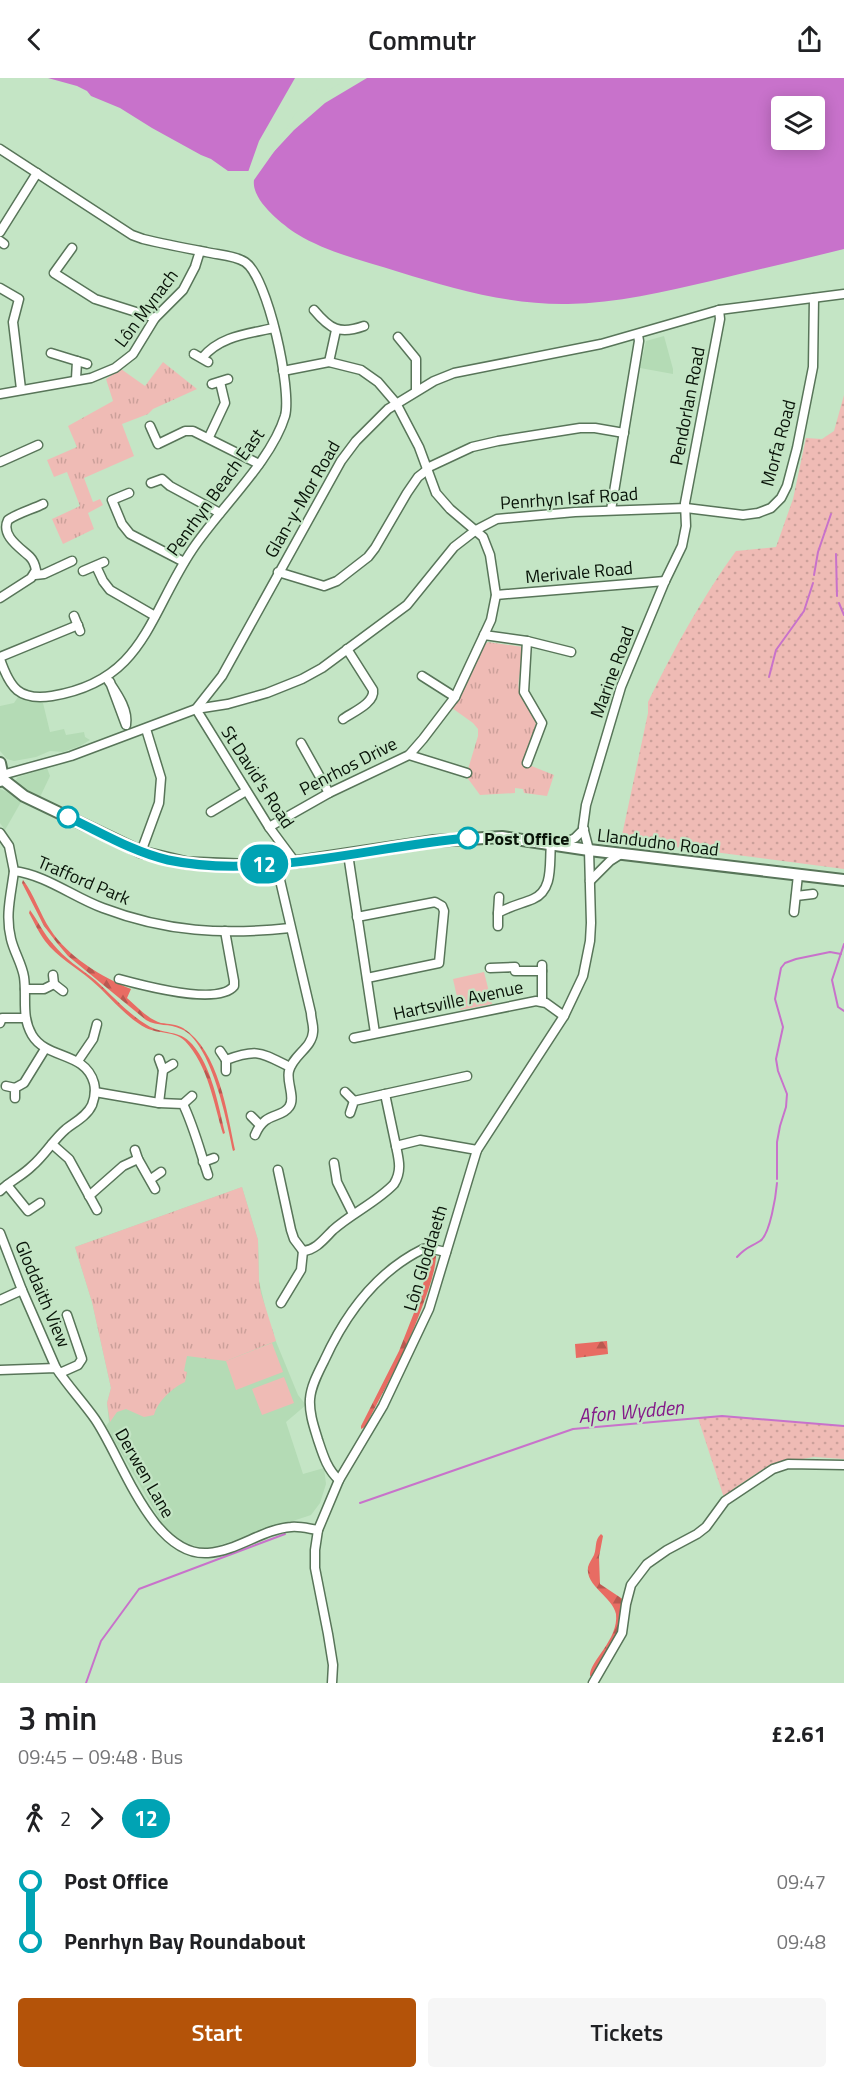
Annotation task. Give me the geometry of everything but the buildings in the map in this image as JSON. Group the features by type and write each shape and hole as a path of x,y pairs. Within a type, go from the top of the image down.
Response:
{"main road":[{"path":"0,763 1,780"},
{"name":"Llandudno Road","path":"1,780 16,792 141,852 187,863 238,865 295,862 434,841 502,837 589,850 844,880"}],"street":[{"name":"Penrhyn Beach East","path":"0,149 132,235 237,259 252,269 264,290 286,389 285,416 277,435 259,464 184,562 135,650 108,680 50,696 31,696 16,691 0,658"},
{"path":"0,232 37,173"},
{"path":"72,248 52,277 95,299 154,318"},
{"name":"Lôn Mynach","path":"0,394 104,374 125,362 133,354 154,318 183,290 195,267 200,251"},
{"path":"0,288 23,301 13,322 21,389"},
{"name":"Glan-y-Mor Road","path":"24,768 71,756 196,709 222,676 341,461 356,441 382,414 416,391 454,373 601,344 719,310 844,294"},
{"name":"Morfa Road","path":"686,508 743,515 771,508 781,498 787,486 797,448 813,368 814,298"},
{"path":"314,310 328,326 336,330 349,330 364,326"},
{"name":"Pendorlan Road","path":"686,508 720,319 719,310"},
{"path":"202,358 213,346 224,340 274,328"},
{"path":"329,362 336,330"},
{"path":"611,510 639,341 638,335"},
{"path":"398,337 416,358 416,391"},
{"path":"51,353 87,364"},
{"path":"76,379 77,361"},
{"path":"283,371 329,362 361,370 370,375 396,403 420,447 436,493 450,509 476,530"},
{"path":"209,437 225,403 220,382"},
{"path":"150,426 159,447 189,430 209,437 259,464"},
{"path":"278,572 324,586 337,581 368,557 418,477 427,469 472,447 580,428 624,433"},
{"path":"0,462 38,446"},
{"path":"151,483 166,477 170,486 220,513"},
{"path":"129,493 108,502 122,524 130,534 184,562"},
{"path":"34,575 33,560 8,542 2,531 11,518 44,504"},
{"name":"Penrhyn Isaf Road","path":"196,709 228,704 286,687 322,668 407,605 443,559 476,530 497,519 512,516 611,510 686,508"},
{"name":"Marine Road","path":"589,850 584,829 586,805 621,687 665,580 682,546 686,526 686,508"},
{"name":"Penrhos Drive","path":"269,827 329,793 409,755 454,697 492,620 496,595 490,555 483,537 476,530"},
{"path":"83,571 100,564 103,581 110,590 155,616"},
{"path":"0,598 34,575 68,566"},
{"name":"Merivale Road","path":"496,595 665,580"},
{"path":"0,658 77,624"},
{"path":"484,635 527,641 571,652"},
{"path":"527,641 524,692 542,723 527,763"},
{"path":"347,649 374,695 371,700 347,718"},
{"path":"422,676 454,697"},
{"path":"108,680 127,719 129,735"},
{"name":"St David's Road","path":"196,709 269,827 295,862"},
{"path":"141,852 159,804 161,778 146,729"},
{"path":"301,743 329,793"},
{"path":"409,755 467,773"},
{"path":"0,763 24,768"},
{"path":"1,780 24,768"},
{"path":"211,812 246,791"},
{"path":"498,913 542,894 548,881 555,845 575,838 584,829"},
{"name":"Trafford Park","path":"0,833 9,846 14,871 35,875 101,907 128,917 178,929 225,931 290,928"},
{"name":"Lôn Gloddaeth","path":"332,1683 333,1665 315,1568 318,1530 339,1480 383,1406 429,1309 477,1150 564,1016 583,976 591,923 589,850"},
{"path":"348,854 375,1034"},
{"path":"590,882 605,865 621,854"},
{"path":"255,1136 259,1124 291,1106 292,1100 288,1084 290,1067 310,1042 313,1032 311,1013 276,863"},
{"path":"14,871 4,926 24,974 26,989 24,1018 32,1036 45,1049 78,1061 90,1072 95,1092 88,1112 66,1129 31,1168 3,1188 28,1211 40,1203"},
{"path":"794,912 798,875"},
{"path":"796,896 813,894"},
{"path":"498,926 499,897"},
{"path":"357,917 435,902 442,906 444,911 440,963 367,978"},
{"path":"119,979 165,991 213,993 228,991 234,986 234,981 225,931"},
{"path":"490,968 514,967 515,971 542,968 542,1001"},
{"path":"26,989 44,989 54,980 63,991"},
{"name":"Hartsville Avenue","path":"354,1038 542,1001 564,1016"},
{"path":"1,1019 24,1018"},
{"path":"78,1061 93,1039 98,1026"},
{"path":"15,1098 11,1087 24,1083 45,1049"},
{"path":"220,1051 226,1060 226,1071"},
{"path":"226,1060 245,1053 261,1052 290,1067"},
{"path":"159,1059 163,1070 159,1103"},
{"path":"163,1070 173,1064"},
{"path":"354,1101 466,1076"},
{"path":"95,1092 159,1103 183,1104 192,1096"},
{"path":"345,1092 354,1101"},
{"path":"303,1251 309,1251 315,1247 353,1214 394,1184 397,1179 400,1165 386,1094"},
{"path":"350,1113 354,1101"},
{"path":"183,1104 193,1125 208,1175"},
{"path":"251,1116 259,1124"},
{"path":"396,1146 420,1140 477,1150"},
{"path":"52,1144 69,1159 97,1210"},
{"path":"89,1196 136,1154 156,1190"},
{"path":"203,1162 214,1158"},
{"path":"334,1163 337,1182 353,1214"},
{"path":"278,1170 291,1230 294,1239 303,1251 301,1270 281,1303"},
{"path":"150,1179 160,1172"},
{"name":"Gloddaith View","path":"0,1233 22,1290 58,1371"},
{"path":"339,1480 331,1472 324,1459 309,1406 311,1391 324,1359 342,1325 370,1288 419,1251 428,1248 446,1252"},
{"path":"0,1300 22,1290"},
{"path":"0,1370 58,1371 78,1365 82,1359 67,1315"},
{"name":"Derwen Lane","path":"58,1371 95,1419 155,1526 170,1541 194,1552 210,1553 288,1527 318,1530"},
{"path":"593,1683 622,1633 626,1604 634,1579 647,1564 667,1550 698,1534 725,1501 773,1469 788,1464 844,1465"}],"shaded area":[{"path":"48,78 324,78 294,111 251,171 228,171 120,108 91,96 77,86"},
{"path":"355,78 844,78 844,249 640,296 604,302 568,304 525,302 461,290 360,260 309,241 297,234 276,218 262,203 254,188 254,180 290,129"},
{"path":"664,336 673,374 640,368 646,341"},
{"path":"18,697 43,703 50,732 64,729 66,735 84,732 85,737 90,740 63,752 50,751 36,757 14,761 7,759 0,751 0,706 14,703"},
{"path":"47,768 50,776 40,797 17,786 15,781 18,777"},
{"path":"0,789 20,797 21,802 5,830 0,823"},
{"path":"242,1187 258,1240 259,1281 270,1327 298,1395 306,1405 286,1422 303,1474 324,1468 326,1484 320,1503 311,1515 211,1548 203,1548 185,1543 165,1529 106,1426 109,1422 107,1403 111,1388 92,1302 75,1247"}],"green space":[{"path":"163,362 197,389 153,409 148,414 122,424 134,456 84,478 93,502 100,499 103,505 88,513 94,529 63,544 52,519 80,506 67,472 54,477 47,460 77,447 68,426 113,401 106,379 121,369 145,386"},
{"path":"844,395 844,869 621,840 648,713 648,702 658,682 700,606 736,551 776,547 793,499 806,438 822,439 834,431"},
{"path":"488,642 523,647 524,658 518,684 519,690 536,724 524,763 554,775 547,796 524,793 523,789 515,788 515,793 480,795 466,776 478,729 452,708 483,646"},
{"path":"23,880 50,929 66,948 97,972 131,989 127,998 147,1016 161,1023 183,1028 195,1038 205,1051 220,1083 235,1150 233,1151 216,1083 201,1049 192,1036 177,1027 155,1024 146,1020 68,956 44,926 22,883"},
{"path":"30,910 58,949 133,1015 153,1028 182,1036 192,1044 205,1064 217,1098 225,1133 223,1134 205,1073 185,1041 176,1036 146,1028 131,1018 91,980 50,947 29,913"},
{"path":"484,972 492,1004 460,1010 453,979"},
{"path":"242,1187 258,1240 261,1293 276,1341 226,1361 187,1356 184,1371 187,1372 185,1382 166,1396 154,1415 144,1417 126,1409 117,1412 110,1422 107,1403 111,1388 92,1302 75,1247"},
{"path":"431,1254 436,1256 434,1270 415,1325 365,1427 361,1429 399,1351 419,1300"},
{"path":"607,1341 608,1354 576,1358 575,1344"},
{"path":"272,1343 283,1372 236,1390 226,1361"},
{"path":"284,1377 294,1403 262,1415 252,1389"},
{"path":"722,1416 844,1426 844,1459 814,1457 771,1464 733,1489 733,1495 725,1501 698,1418"},
{"path":"601,1534 603,1536 599,1557 600,1584 624,1600 618,1637 593,1676 590,1676 616,1624 614,1608 588,1574 588,1566 594,1555 597,1539"}],"pier":[{"path":"295,78 327,78 296,113 277,143 288,127 320,95 350,78 367,78 325,103 294,130 256,171 247,175 259,141"}],"waterway":[{"path":"814,575 818,552 831,514"},
{"path":"836,554 837,596"},
{"path":"769,677 776,650 804,611 813,583"},
{"path":"839,603 844,615"},
{"path":"844,944 832,980 838,1007 844,1011"},
{"path":"777,1179 777,1142 787,1094 776,1059 783,1027 775,999 781,968 785,963 796,959 830,952 841,954"},
{"path":"737,1257 764,1237 772,1214 777,1183"},
{"name":"Afon Wydden","path":"360,1503 573,1429 722,1416 844,1426"},
{"path":"86,1683 101,1641 139,1589 285,1534"}],"bus line":[{"name":"12","path":"68,817 141,852 187,863 221,865 295,862 468,838"}],"place":[{"name":"Post Office","path":"468,838"}]}
